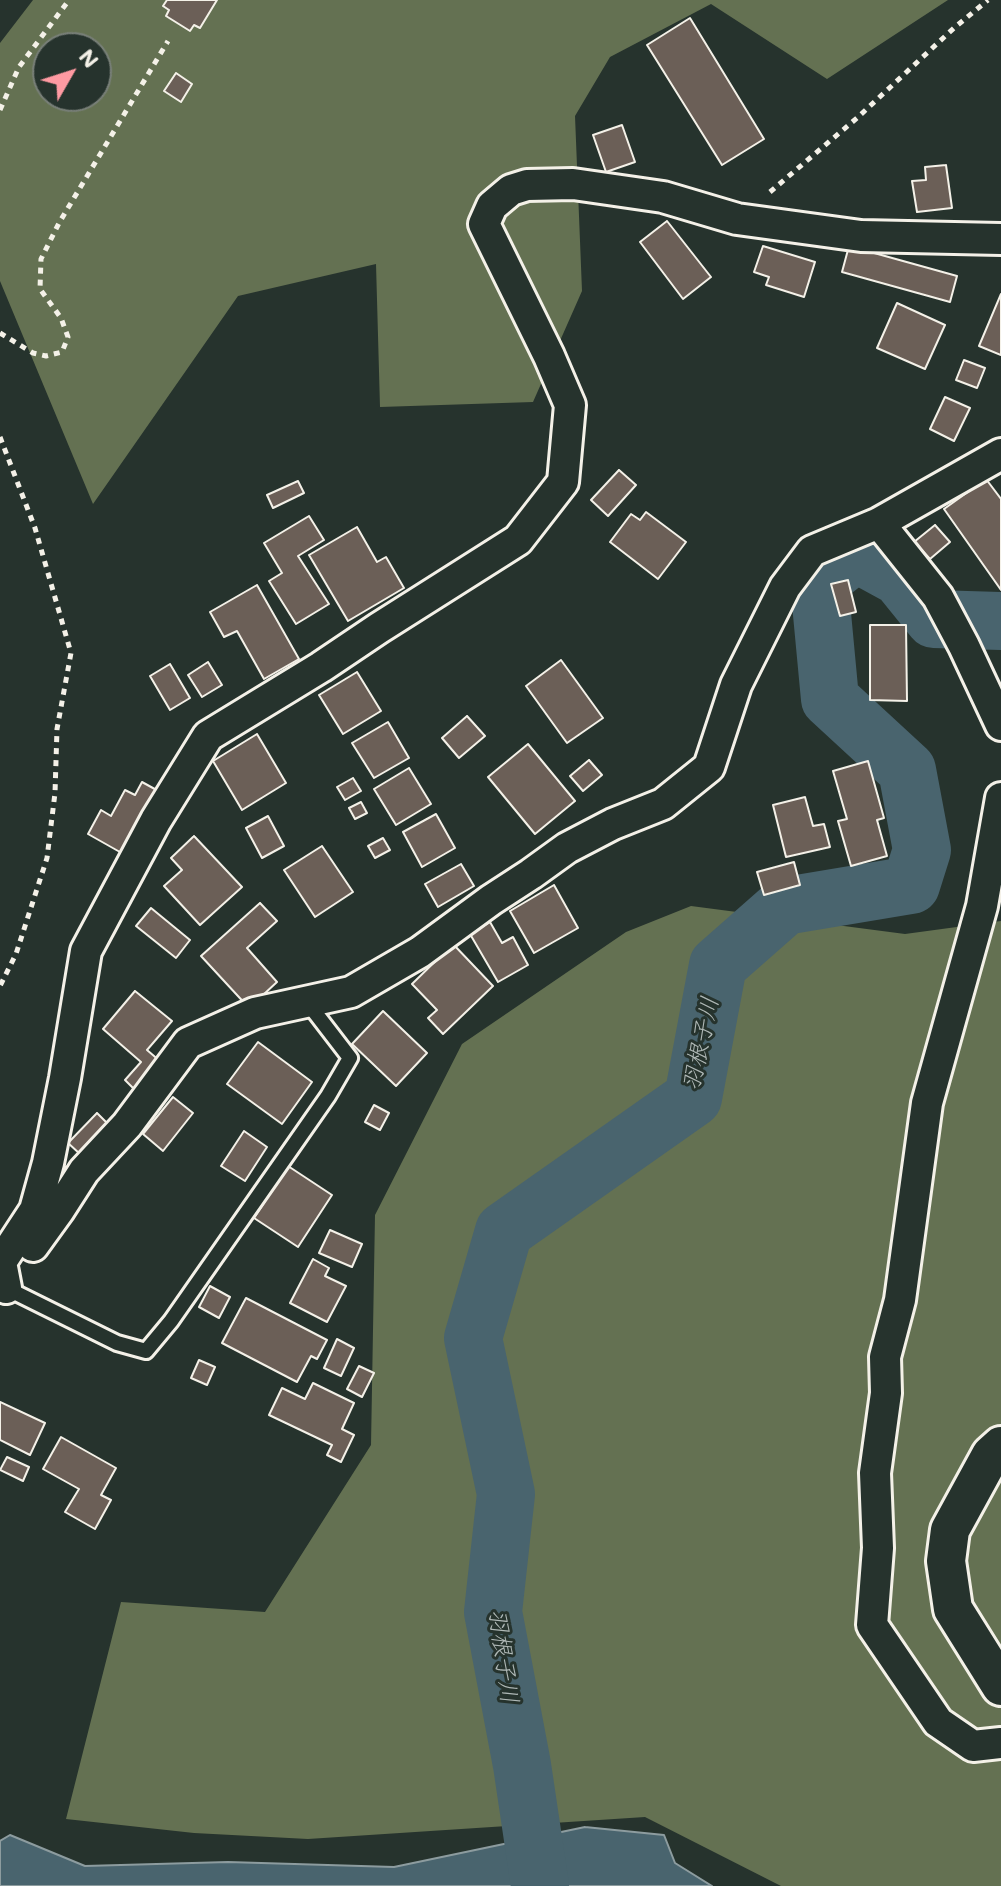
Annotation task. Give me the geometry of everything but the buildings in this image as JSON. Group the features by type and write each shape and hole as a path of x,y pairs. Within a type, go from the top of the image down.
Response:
{"street":[{"path":"3,1296 1,1262 35,1210 48,1163 86,951 156,820 208,736 518,540 563,482 570,405 484,224 492,206 511,190 527,185 573,184 663,197 737,219 861,236 1001,239"},
{"path":"3,1296 19,1265 84,1171 127,1125 188,1043 255,1013 351,992 420,952 567,848 613,824 663,804 709,767 736,685 785,587 812,551 879,523 1001,454"},
{"path":"879,523 938,597 1001,725"},
{"path":"1001,798 982,906 927,1103 900,1300 885,1357 886,1393 875,1473 878,1548 872,1625 938,1722 973,1746 1001,1743"},
{"path":"1001,1446 991,1455 950,1530 946,1561 953,1609 1001,1686"}],"lane":[{"path":"3,1296 117,1343 146,1351 189,1296 328,1096 350,1058 307,1001"}],"path":[{"path":"0,110 19,67 69,0"},
{"path":"737,219 857,118 988,0"},
{"path":"0,333 33,353 46,356 62,352 68,337 61,318 40,289 41,259 59,223 168,41"},
{"path":"0,437 35,528 71,653 57,729 55,793 47,858 16,954 0,986"}],"green space":[{"path":"33,0 948,0 827,79 711,4 610,57 575,116 582,291 533,402 380,407 376,264 238,296 93,504 0,281 0,43"},
{"path":"691,906 905,934 1001,921 1001,1886 781,1886 645,1817 308,1839 194,1833 66,1819 121,1602 265,1612 371,1445 375,1215 462,1044 626,932"}],"water":[{"path":"585,1827 664,1835 675,1863 712,1886 0,1886 0,1841 10,1835 85,1866 228,1862 394,1867"}],"waterway":[{"name":"羽根子川","path":"540,1886 522,1765 493,1612 506,1494 473,1338 504,1231 693,1098 718,965 785,906 911,885 922,850 907,770 830,699 819,582 856,553 900,577 934,619 1001,621"}]}
